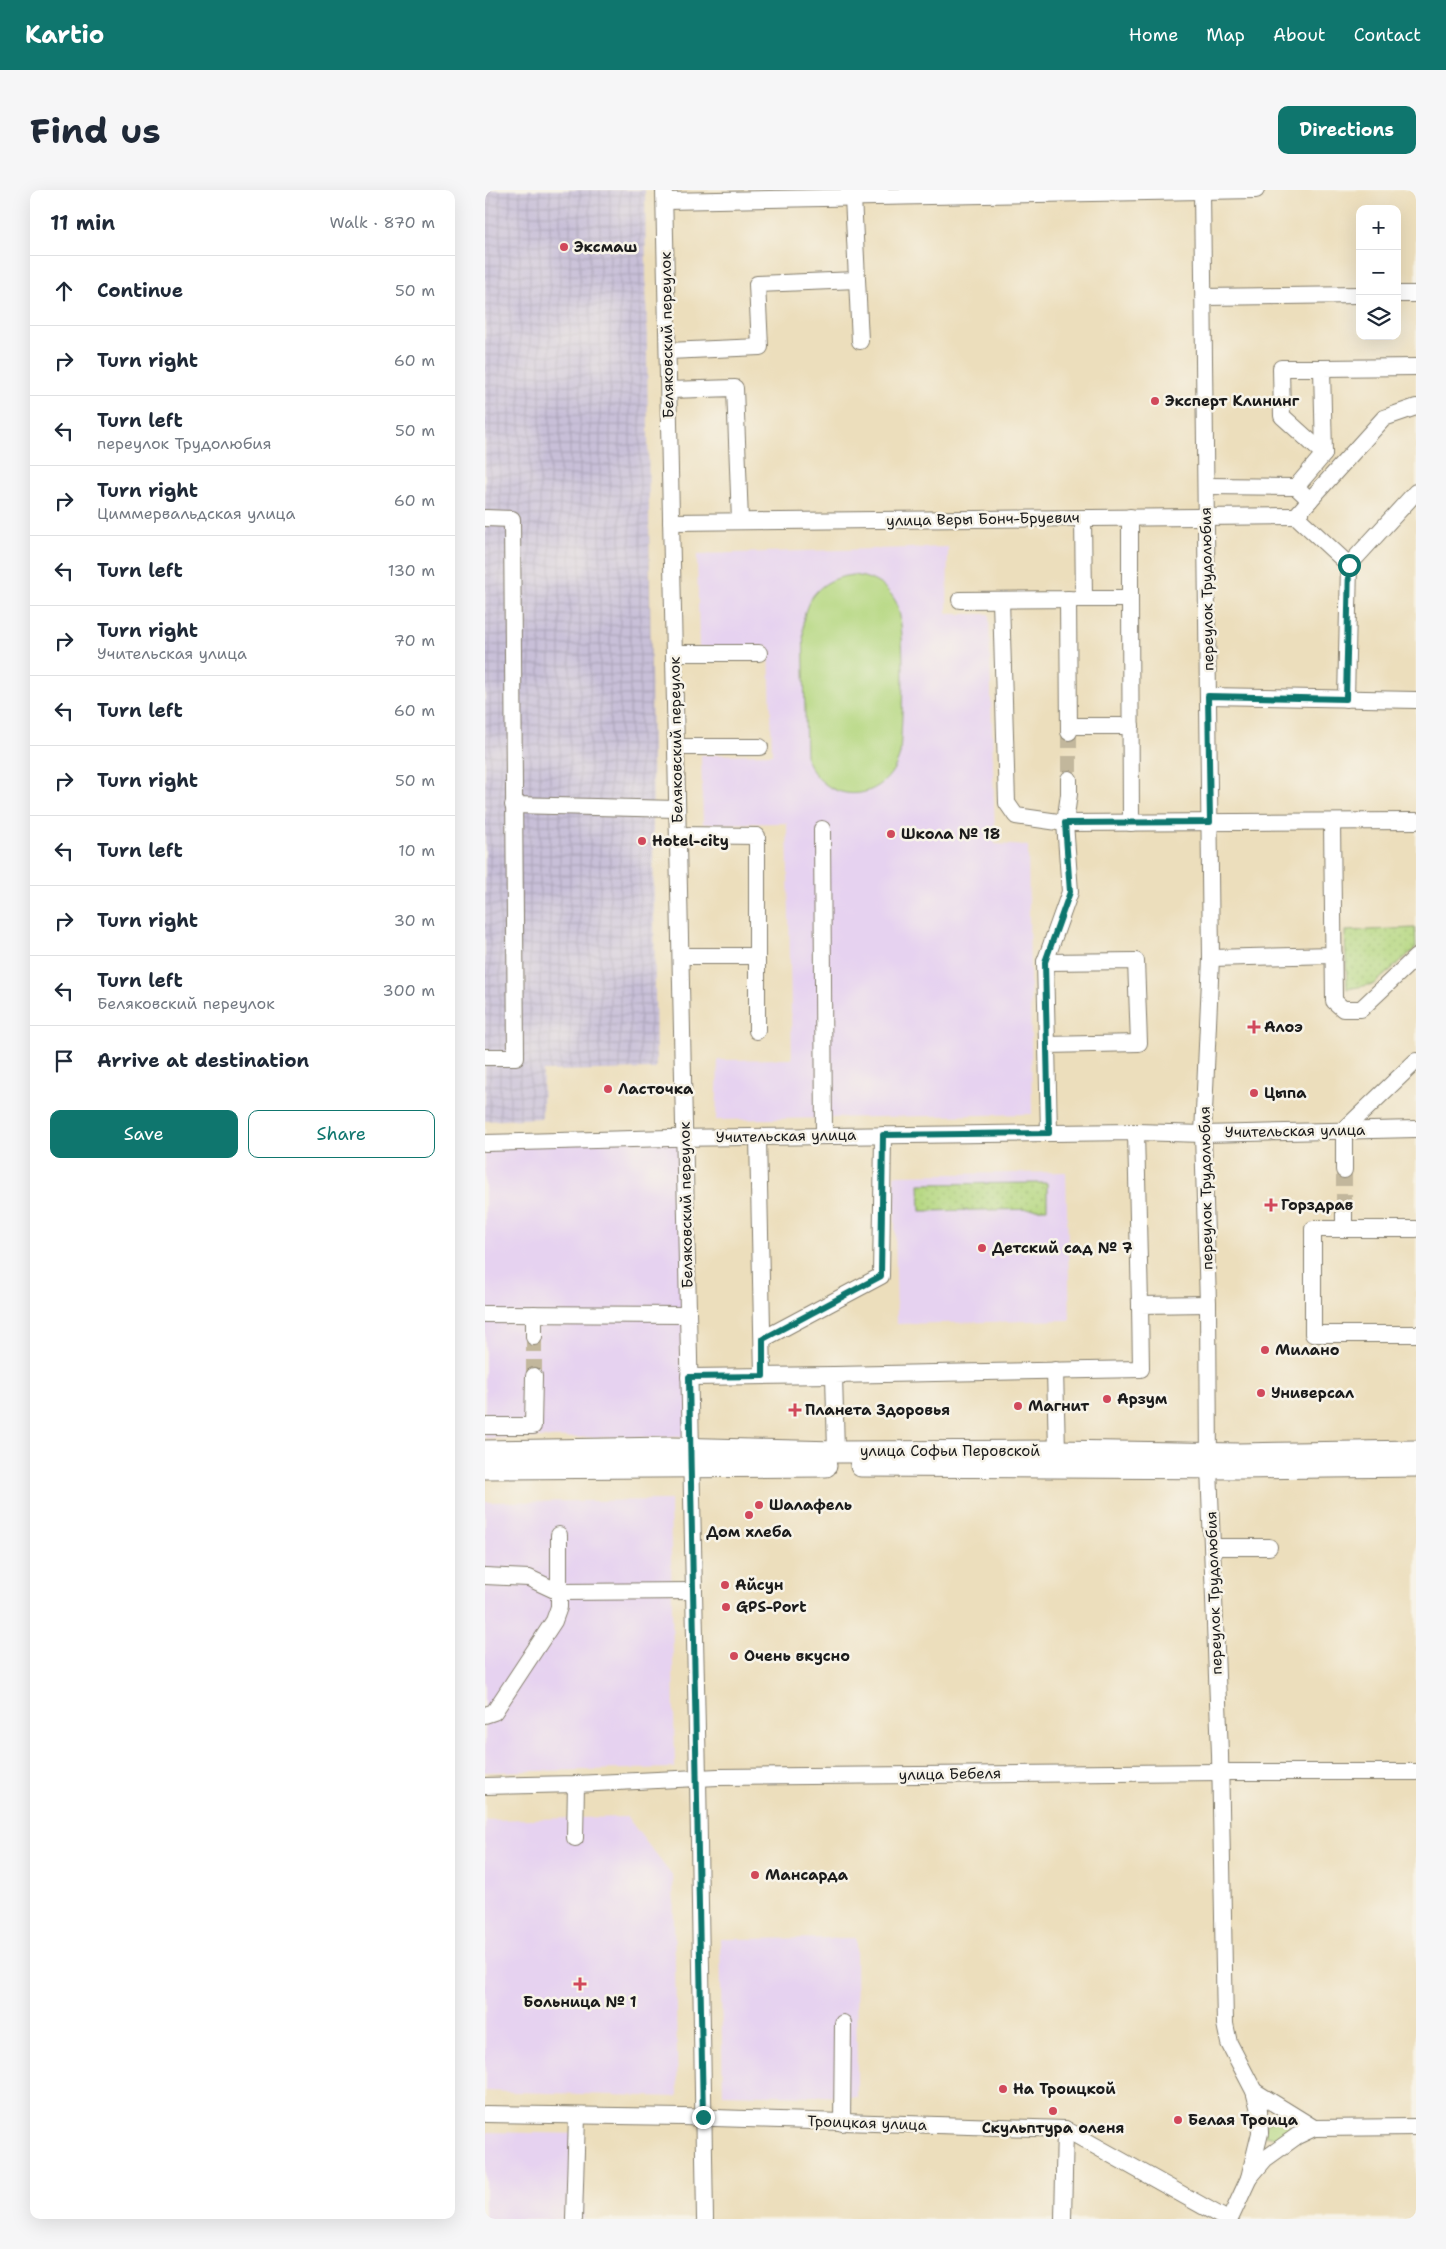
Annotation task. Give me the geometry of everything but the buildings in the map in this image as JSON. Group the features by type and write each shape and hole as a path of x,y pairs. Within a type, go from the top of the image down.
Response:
{"main road":[{"name":"улица Софьи Перовской","path":"485,1451 691,1457 1209,1461 1416,1466"},
{"name":"улица Софьи Перовской","path":"485,1468 691,1457 835,1452 1057,1451 1209,1461 1416,1451"}],"street":[{"path":"665,195 853,197 1256,190"},
{"name":"переулок Трудолюбия","path":"1202,191 1211,958 1203,1134 1208,1304 1209,1461 1221,1772 1225,2024 1229,2043 1254,2091 1261,2122 1249,2178"},
{"name":"Беляковский переулок","path":"665,195 698,1778 705,2219"},
{"path":"853,197 859,341"},
{"path":"668,350 760,347 757,284 857,280"},
{"path":"1401,294 1416,294"},
{"path":"1204,297 1356,295"},
{"path":"1324,454 1282,416 1281,368 1416,367"},
{"path":"1296,487 1324,454 1322,368"},
{"path":"669,390 735,388 740,521"},
{"path":"1349,565 1296,516 1384,418 1416,407"},
{"path":"1206,486 1296,487 1310,500"},
{"path":"1346,699 1349,565 1416,492"},
{"name":"улица Веры Бонч-Бруевич","path":"671,522 1296,516"},
{"path":"1130,517 1131,823"},
{"path":"485,518 512,519 516,1057 485,1057"},
{"path":"1083,518 1076,599 1069,729 1131,726"},
{"path":"960,600 1130,599"},
{"path":"1001,600 1007,803 1015,816 1065,823 1416,821"},
{"path":"674,653 759,653"},
{"path":"1208,696 1416,700"},
{"path":"676,747 760,746"},
{"path":"1049,1133 1045,962 1070,892 1065,823 1069,779"},
{"path":"513,805 677,810"},
{"path":"1332,822 1334,1001 1343,1010 1361,1009 1416,957"},
{"path":"822,829 824,1136"},
{"path":"678,836 757,836 757,1031"},
{"path":"1211,958 1334,955"},
{"path":"681,956 757,956"},
{"path":"1045,962 1136,961 1139,1043 1047,1045"},
{"path":"1344,1170 1344,1130 1416,1061"},
{"name":"Учительская улица","path":"485,1143 883,1135 1136,1132 1203,1134 1416,1129"},
{"path":"689,1377 1141,1369 1136,1132"},
{"path":"763,1339 881,1276 883,1135"},
{"path":"758,1137 763,1376"},
{"path":"1344,1212 1344,1229"},
{"path":"1416,1229 1313,1229 1313,1334 1416,1334"},
{"path":"1140,1305 1208,1304"},
{"path":"485,1314 688,1315"},
{"path":"534,1314 534,1337"},
{"path":"1055,1370 1057,1451"},
{"path":"834,1374 835,1452"},
{"path":"485,1426 533,1426 534,1376"},
{"path":"485,1715 494,1712 549,1631 559,1607 559,1535"},
{"path":"1213,1547 1269,1547"},
{"path":"485,1576 529,1578 559,1592 694,1591"},
{"name":"улица Бебеля","path":"485,1786 698,1778 1221,1772 1416,1772"},
{"path":"575,1838 576,1784"},
{"path":"842,2123 843,2023"},
{"path":"1254,2091 1314,2128"},
{"name":"Троицкая улица","path":"485,2114 703,2117 1065,2129 1228,2219 1249,2178 1277,2149 1314,2128 1416,2127"},
{"path":"574,2219 577,2116"},
{"path":"1063,2219 1065,2129"}],"shaded area":[{"path":"485,190 645,190 656,1069 543,1071 542,1118 485,1121"},
{"name":"Школа № 18","path":"948,547 947,614 989,614 995,844 1028,846 1032,1114 716,1120 718,1060 792,1059 787,823 703,824 701,755 772,754 769,646 699,647 697,554"},
{"path":"684,1138 690,1437 485,1438 485,1143"},
{"name":"Детский сад № 7","path":"1066,1172 1070,1320 897,1324 894,1175"},
{"path":"670,1500 675,1768 485,1772 485,1502"},
{"name":"Больница № 1","path":"627,1817 673,1877 678,2097 485,2091 485,1820"},
{"path":"856,1938 857,2097 723,2094 720,1939"},
{"path":"485,2132 584,2134 584,2219 485,2219"}],"green space":[{"path":"853,575 878,583 888,591 896,602 902,630 903,652 900,754 893,771 882,783 869,791 855,794 840,792 827,785 815,774 806,758 803,623 808,604 818,590 833,580"},
{"path":"1415,928 1416,948 1374,984 1347,989 1345,931"},
{"path":"1047,1183 1047,1209 920,1211 919,1184"},
{"path":"1282,2120 1297,2130 1281,2139 1265,2136 1264,2129 1269,2122"}],"tunnel":[{"path":"1069,732 1069,779"},
{"path":"1344,1170 1344,1212"},
{"path":"534,1337 534,1376"}],"place":[{"name":"Эксмаш","path":"564,247"},
{"name":"Эксперт Клининг","path":"1155,401"},
{"name":"Школа № 18","path":"891,834"},
{"name":"Hotel-city","path":"642,841"},
{"name":"Алоэ","path":"1254,1027"},
{"name":"Ласточка","path":"608,1089"},
{"name":"Цыпа","path":"1254,1093"},
{"name":"Горздрав","path":"1271,1205"},
{"name":"Детский сад № 7","path":"982,1248"},
{"name":"Милано","path":"1265,1350"},
{"name":"Универсал","path":"1261,1393"},
{"name":"Арзум","path":"1107,1399"},
{"name":"Магнит","path":"1018,1406"},
{"name":"Планета Здоровья","path":"795,1410"},
{"name":"Шалафель","path":"759,1505"},
{"name":"Дом хлеба","path":"749,1515"},
{"name":"Айсун","path":"725,1585"},
{"name":"GPS-Port","path":"726,1607"},
{"name":"Очень вкусно","path":"734,1656"},
{"name":"Мансарда","path":"755,1875"},
{"name":"Больница № 1","path":"580,1984"},
{"name":"На Троицкой","path":"1003,2089"},
{"name":"Скульптура оленя","path":"1053,2111"},
{"name":"Белая Троица","path":"1178,2120"}],"route":[{"path":"703,2117 689,1377 763,1376 763,1339 881,1276 883,1135 1049,1133 1045,962 1070,892 1065,823 1210,822 1208,696 1346,699 1349,565"}]}
